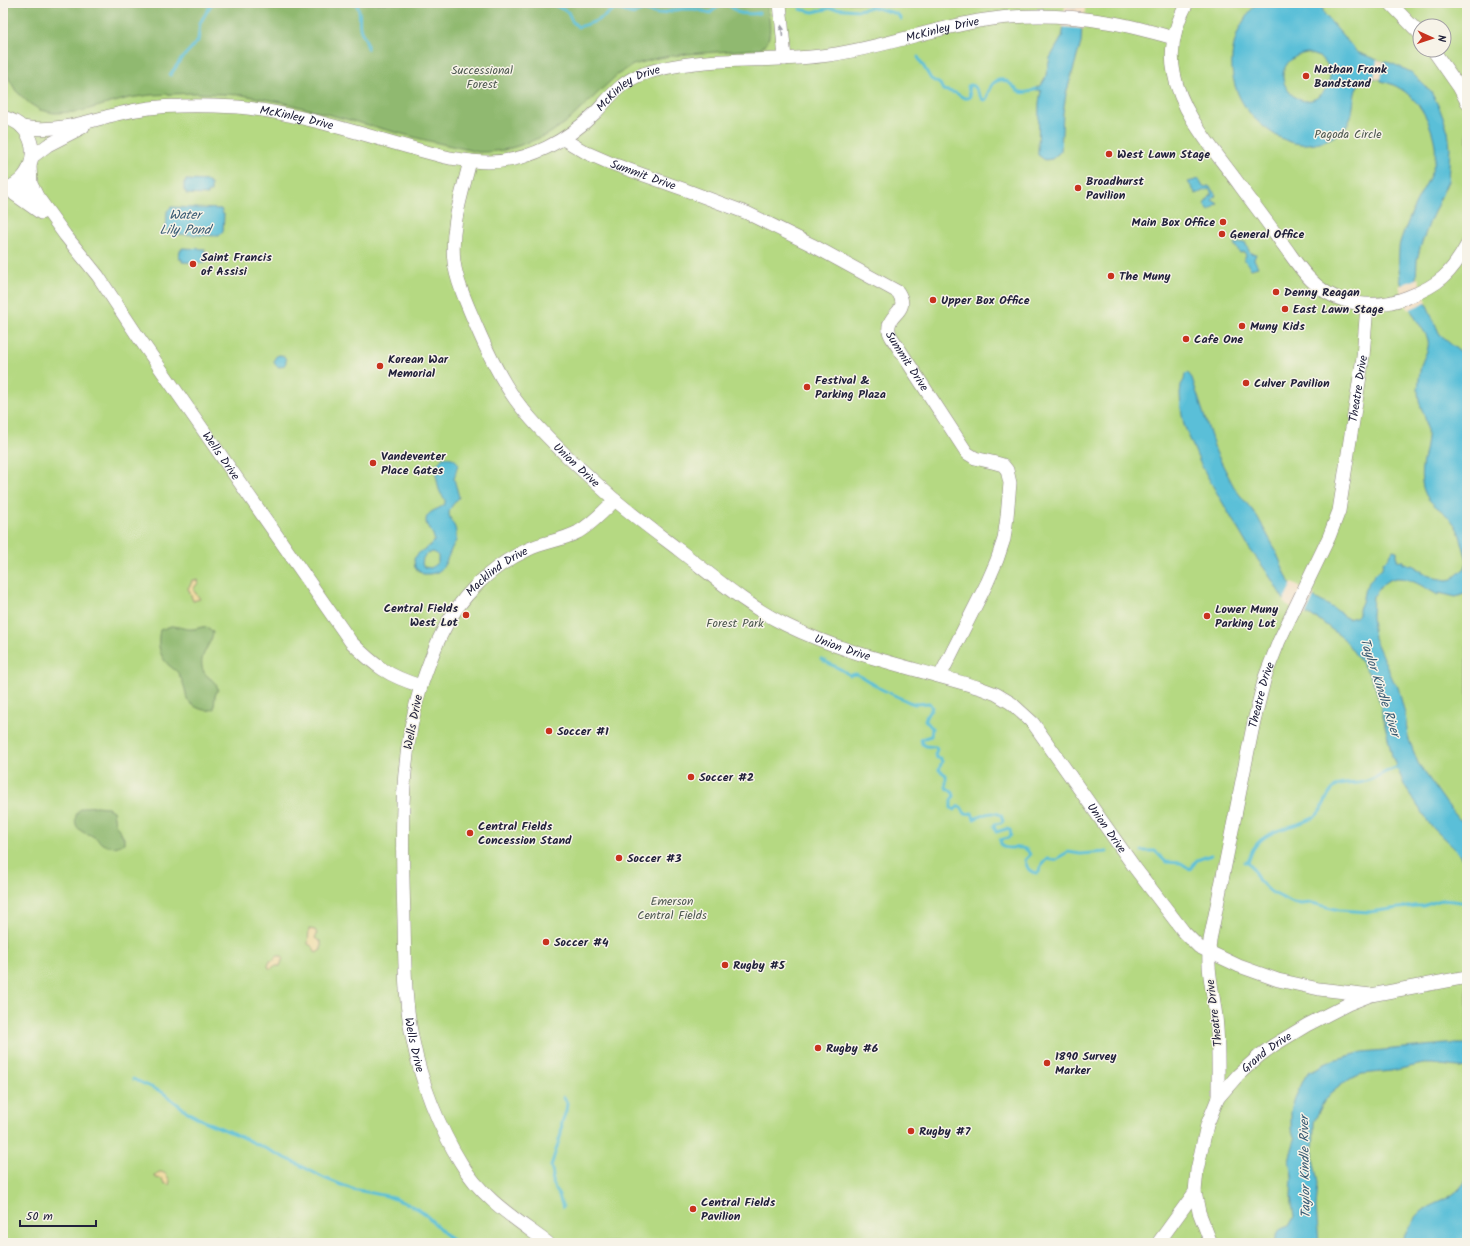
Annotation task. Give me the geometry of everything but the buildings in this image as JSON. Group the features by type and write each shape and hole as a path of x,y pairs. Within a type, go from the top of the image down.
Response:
{"street":[{"path":"780,3 784,59"},
{"path":"1187,3 1178,22 1174,38 1173,62 1177,86 1189,113 1210,145 1298,266 1312,282 1321,289 1340,299 1367,305 1380,305 1400,300 1427,290 1448,273 1461,256 1467,245"},
{"path":"1390,3 1412,26"},
{"name":"McKinley Drive","path":"22,127 49,129 130,111 163,106 238,107 285,115 436,155 470,161 489,162 518,158 549,146 582,125 618,88 629,80 640,74 656,70 700,63 784,59 836,54 986,20 1034,16 1086,19 1121,24 1174,38"},
{"path":"1439,58 1459,87 1467,102"},
{"path":"5,116 22,127"},
{"name":"McKinley Drive","path":"3,189 19,182 27,172 31,162 48,145 99,119"},
{"name":"Wells Drive","path":"22,127 32,146 31,184 33,190 65,235 98,276 137,335 351,642 379,668 402,680 421,686 407,748 404,814 406,979 409,1024 413,1043 433,1104 461,1164 478,1186 503,1210 548,1243"},
{"name":"Summit Drive","path":"563,138 586,152 610,163 683,188 747,213 812,245 898,292 901,296 900,309 888,325 892,338 967,453 975,458 1003,465 1010,477 1004,539 997,560 940,676"},
{"name":"Union Drive","path":"470,161 456,218 453,251 458,279 483,342 496,369 533,422 562,451 615,500 727,587 752,605 779,621 810,636 833,644 996,694 1022,712 1033,723 1135,868 1184,932 1199,947 1257,973 1300,986 1371,995"},
{"name":"Wells Drive","path":"3,196 28,210 65,235"},
{"name":"Theatre Drive","path":"1218,1098 1218,1032 1209,977 1208,952 1259,698 1271,659 1326,544 1339,511 1363,357 1367,305"},
{"name":"Macklind Drive","path":"421,686 436,646 452,614 482,579 497,568 529,549 578,532 615,500"},
{"name":"Grand Drive","path":"1211,1243 1199,1212 1195,1192 1197,1170 1207,1125 1218,1098 1246,1067 1274,1045 1324,1016 1371,995 1467,977"},
{"path":"1158,1243 1195,1192"}],"green space":[{"name":"Forest Park","path":"3,3 1467,3 1467,1243 3,1243"},
{"name":"Successional Forest","path":"3,3 767,3 770,29 768,41 759,49 687,54 658,58 633,65 617,75 568,121 547,135 504,150 478,152 425,140 281,102 242,95 194,93 151,95 129,98 78,112 54,113 40,110 29,103 16,91 3,68"},
{"path":"171,626 190,629 206,627 213,632 212,638 203,656 202,667 204,672 215,683 218,689 215,696 214,709 199,709 187,700 180,676 161,655 159,645 160,630"},
{"path":"85,807 106,807 113,811 115,823 124,838 124,843 116,847 110,847 78,828 76,825 76,815 78,812"}],"sand":[{"path":"192,580 197,580 198,583 194,588 194,591 200,599 193,601 188,588"},
{"path":"309,929 315,930 317,934 315,938 321,942 321,950 316,953 313,947 308,944"},
{"path":"277,956 282,956 283,958 280,966 274,966 271,969 269,968 268,966 270,961 274,960"},
{"path":"159,1172 165,1173 170,1181 169,1185 164,1183 162,1179 156,1178 155,1175"}],"water":[{"path":"1068,3 1083,3 1081,43 1066,94 1063,113 1061,151 1052,159 1045,160 1038,155 1039,103 1041,91 1033,90 1042,84 1045,79 1050,58 1062,37"},
{"path":"1257,3 1320,3 1325,15 1357,52 1377,60 1391,63 1411,72 1431,92 1439,107 1448,131 1450,148 1448,181 1420,248 1417,260 1416,279 1440,335 1467,358 1467,560 1460,535 1455,525 1426,496 1422,482 1421,475 1427,442 1427,428 1419,401 1418,390 1420,369 1427,350 1428,340 1409,307 1401,283 1399,267 1399,247 1401,238 1415,204 1430,176 1434,163 1434,140 1427,120 1416,102 1401,89 1381,81 1381,79 1370,78 1358,85 1349,122 1345,128 1335,136 1321,142 1301,144 1291,142 1276,135 1263,126 1250,113 1240,98 1234,83 1232,66 1233,50 1238,33 1246,18","holes":["1307,53 1322,59 1329,68 1330,78 1326,88 1319,96 1309,101 1298,99 1284,84 1283,77 1286,66 1300,54"]},
{"path":"1199,179 1203,187 1209,186 1216,195 1212,200 1218,204 1209,211 1204,204 1212,194 1209,189 1196,194 1188,182"},
{"path":"186,180 209,181 209,184 211,184 211,192 208,192 208,195 186,194 186,191 184,191 184,182 186,182"},
{"name":"Water Lily Pond","path":"171,207 221,209 224,214 223,232 219,236 170,234 166,230 167,211"},
{"path":"1245,242 1250,253 1256,254 1254,259 1258,267 1251,269 1244,259 1246,255 1244,252 1240,253 1234,244"},
{"path":"182,248 205,249 204,252 207,252 207,261 204,261 204,263 182,262 182,259 179,259 180,250 182,250"},
{"path":"278,355 282,355 286,361 282,367 278,367 274,363 274,359"},
{"name":"Taylor Kindle River","path":"1188,373 1192,378 1216,452 1235,489 1257,516 1274,547 1291,585 1335,609 1348,619 1356,617 1359,614 1365,588 1375,574 1382,568 1383,562 1388,559 1393,550 1397,551 1397,560 1403,561 1403,564 1405,563 1409,566 1412,565 1422,571 1422,573 1435,578 1447,580 1452,579 1465,568 1467,562 1467,593 1456,597 1439,593 1438,595 1410,580 1396,578 1383,584 1373,596 1372,616 1374,638 1394,682 1398,687 1405,714 1408,737 1418,763 1446,803 1467,829 1467,867 1456,850 1431,826 1405,787 1392,756 1380,703 1375,686 1368,672 1344,639 1318,619 1306,614 1284,600 1267,572 1249,548 1210,481 1200,463 1184,425 1180,394 1181,385 1185,374"},
{"path":"443,458 450,458 454,459 458,464 454,479 459,497 449,513 456,530 456,540 442,568 435,573 423,574 415,568 414,559 434,541 433,535 426,524 427,517 445,503 445,500 440,493 436,473 436,466","holes":["434,552 438,556 438,562 431,568 424,567 422,564 423,558 428,553"]},
{"name":"Taylor Kindle River","path":"1446,1044 1467,1044 1467,1068 1423,1064 1391,1071 1362,1074 1349,1079 1330,1094 1323,1103 1314,1122 1313,1159 1318,1182 1316,1208 1319,1243 1279,1243 1276,1241 1277,1233 1281,1229 1289,1226 1294,1217 1291,1196 1292,1176 1289,1160 1295,1139 1291,1129 1291,1111 1295,1098 1309,1072 1333,1060 1363,1052"},
{"path":"1467,1179 1467,1243 1401,1243 1410,1225 1421,1212 1452,1195"}],"pier":[{"path":"1065,6 1085,7 1084,29 1062,27"},
{"path":"1377,60 1384,61 1381,79 1374,78"},
{"path":"1418,278 1427,302 1408,310 1399,286"},
{"path":"1292,583 1315,595 1305,616 1283,602"}],"waterway":[{"path":"170,75 183,57 198,41 200,23 212,3"},
{"path":"356,3 359,11 360,27 366,41 367,49"},
{"path":"550,3 568,12 572,21 578,27 596,21 612,11 617,10 630,13 643,10 658,14 681,9 695,9 710,13 720,5 726,4 730,5 740,13 759,13"},
{"path":"800,9 813,12 831,8 859,10 872,7 897,14 901,19"},
{"path":"918,57 931,79 940,84 943,90 956,93 964,98 968,98 970,96 968,86 970,85 975,87 982,99 985,100 993,83 1000,80 1008,82 1023,93 1036,89"},
{"path":"821,659 849,675 856,674 881,689 909,702 915,704 929,703 932,707 925,720 932,728 931,736 921,739 922,744 936,747 937,749 935,755 942,761 939,770 946,775 946,787 953,793 954,796 951,800 951,808 954,810 959,806 965,814 972,813 974,819 991,813 1001,815 1003,821 995,824 994,826 996,832 1006,829 1010,830 1011,835 1008,838 1000,840 1002,845 1009,848 1023,848 1027,850 1030,855 1025,860 1030,871 1038,873 1043,863 1047,859 1057,860 1068,852 1080,854 1107,852"},
{"path":"1248,862 1254,848 1259,841 1266,836 1273,832 1306,821 1317,815 1328,796 1337,786 1368,781 1390,770 1400,767"},
{"path":"1142,851 1155,851 1166,862 1181,863 1190,869 1197,860 1211,855"},
{"path":"1245,862 1248,862 1251,865 1259,881 1271,892 1293,903 1312,903 1339,910 1369,912 1423,906 1441,900 1467,903"},
{"path":"133,1079 162,1092 189,1113 206,1122 235,1134 324,1178 352,1189 387,1196 408,1204 424,1213 448,1237 457,1243"},
{"path":"563,1207 552,1183 553,1175 551,1166 561,1134 562,1122 566,1111 567,1103 564,1097"}],"place":[{"name":"Nathan Frank Bandstand","path":"1306,76"},
{"name":"West Lawn Stage","path":"1109,154"},
{"name":"Broadhurst Pavilion","path":"1078,188"},
{"name":"Main Box Office","path":"1223,222"},
{"name":"General Office","path":"1222,234"},
{"name":"Saint Francis of Assisi","path":"193,264"},
{"name":"The Muny","path":"1111,276"},
{"name":"Denny Reagan","path":"1276,292"},
{"name":"Upper Box Office","path":"933,300"},
{"name":"East Lawn Stage","path":"1285,309"},
{"name":"Muny Kids","path":"1242,326"},
{"name":"Cafe One","path":"1186,339"},
{"name":"Korean War Memorial","path":"380,366"},
{"name":"Culver Pavilion","path":"1246,383"},
{"name":"Festival & Parking Plaza","path":"807,387"},
{"name":"Vandeventer Place Gates","path":"373,463"},
{"name":"Central Fields West Lot","path":"466,615"},
{"name":"Lower Muny Parking Lot","path":"1207,616"},
{"name":"Soccer #1","path":"549,731"},
{"name":"Soccer #2","path":"691,777"},
{"name":"Central Fields Concession Stand","path":"470,833"},
{"name":"Soccer #3","path":"619,858"},
{"name":"Soccer #4","path":"546,942"},
{"name":"Rugby #5","path":"725,965"},
{"name":"Rugby #6","path":"818,1048"},
{"name":"1890 Survey Marker","path":"1047,1063"},
{"name":"Rugby #7","path":"911,1131"},
{"name":"Central Fields Pavilion","path":"693,1209"}],"park label":[{"name":"Pagoda Circle","path":"1348,134"},
{"name":"Emerson Central Fields","path":"672,908"}]}
